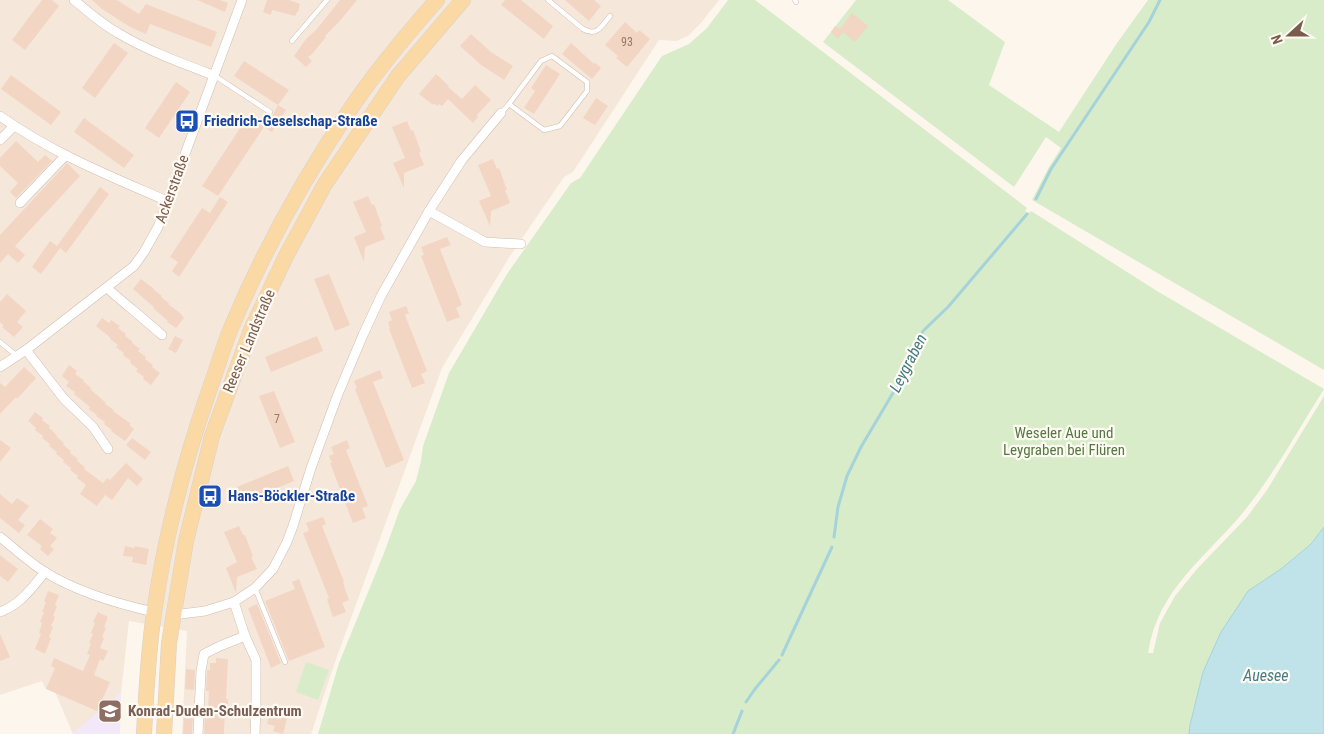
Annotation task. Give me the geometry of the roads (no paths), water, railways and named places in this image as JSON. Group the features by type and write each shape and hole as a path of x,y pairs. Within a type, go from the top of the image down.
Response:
{"main road":[{"name":"Reeser Landstraße","path":"144,734 150,641 166,542 193,436 231,329 267,250 307,177 350,110 383,64 437,0"},
{"name":"Reeser Landstraße","path":"164,734 169,643 186,541 212,436 251,330 286,256 325,184 398,76 463,0"},
{"path":"154,612 173,615"}],"street":[{"path":"74,0 117,33 168,59 213,75"},
{"name":"Ackerstraße","path":"0,367 26,350 107,288 134,266 144,252 158,228 242,0"},
{"path":"173,615 205,611 234,602 255,588 272,569 287,542 317,450 338,394 363,335 386,288 429,210 462,160 501,113"},
{"path":"0,116 65,156 167,201"},
{"path":"0,140 14,126"},
{"path":"20,203 65,156"},
{"path":"429,210 485,242 521,244"},
{"path":"107,288 162,335"},
{"path":"26,350 64,399 93,427 108,449"},
{"path":"0,537 45,572 73,586 112,601 154,612"},
{"path":"0,612 19,603 45,572"},
{"path":"234,602 245,636 256,660 255,734"},
{"path":"198,734 201,672 204,654 245,636"}],"lane":[{"path":"292,40 327,0"},
{"path":"548,0 589,33 598,30 610,16"},
{"path":"501,113 541,61 552,56 587,82 587,91 560,126 544,130 509,104"},
{"path":"213,75 270,112"},
{"path":"0,342 16,356"},
{"path":"255,588 285,662"}],"water":[{"name":"Auesee","path":"1324,527 1324,734 1189,734 1203,672 1221,632 1248,591 1281,569 1311,544"}],"waterway":[{"name":"Leygraben","path":"1036,199 1051,169 1149,22 1160,0"},
{"name":"Leygraben","path":"834,537 838,507 847,476 861,447 903,376 923,331 948,307 1027,214"},
{"name":"Leygraben","path":"782,655 832,547"},
{"name":"Leygraben","path":"746,702 779,660"},
{"name":"Leygraben","path":"733,734 742,711"}],"place":[{"name":"Friedrich-Geselschap-Straße","path":"187,121"},
{"name":"Hans-Böckler-Straße","path":"210,496"},
{"name":"Konrad-Duden-Schulzentrum","path":"110,711"}],"park label":[{"name":"Weseler Aue und Leygraben bei Flüren","path":"1064,442"}]}
